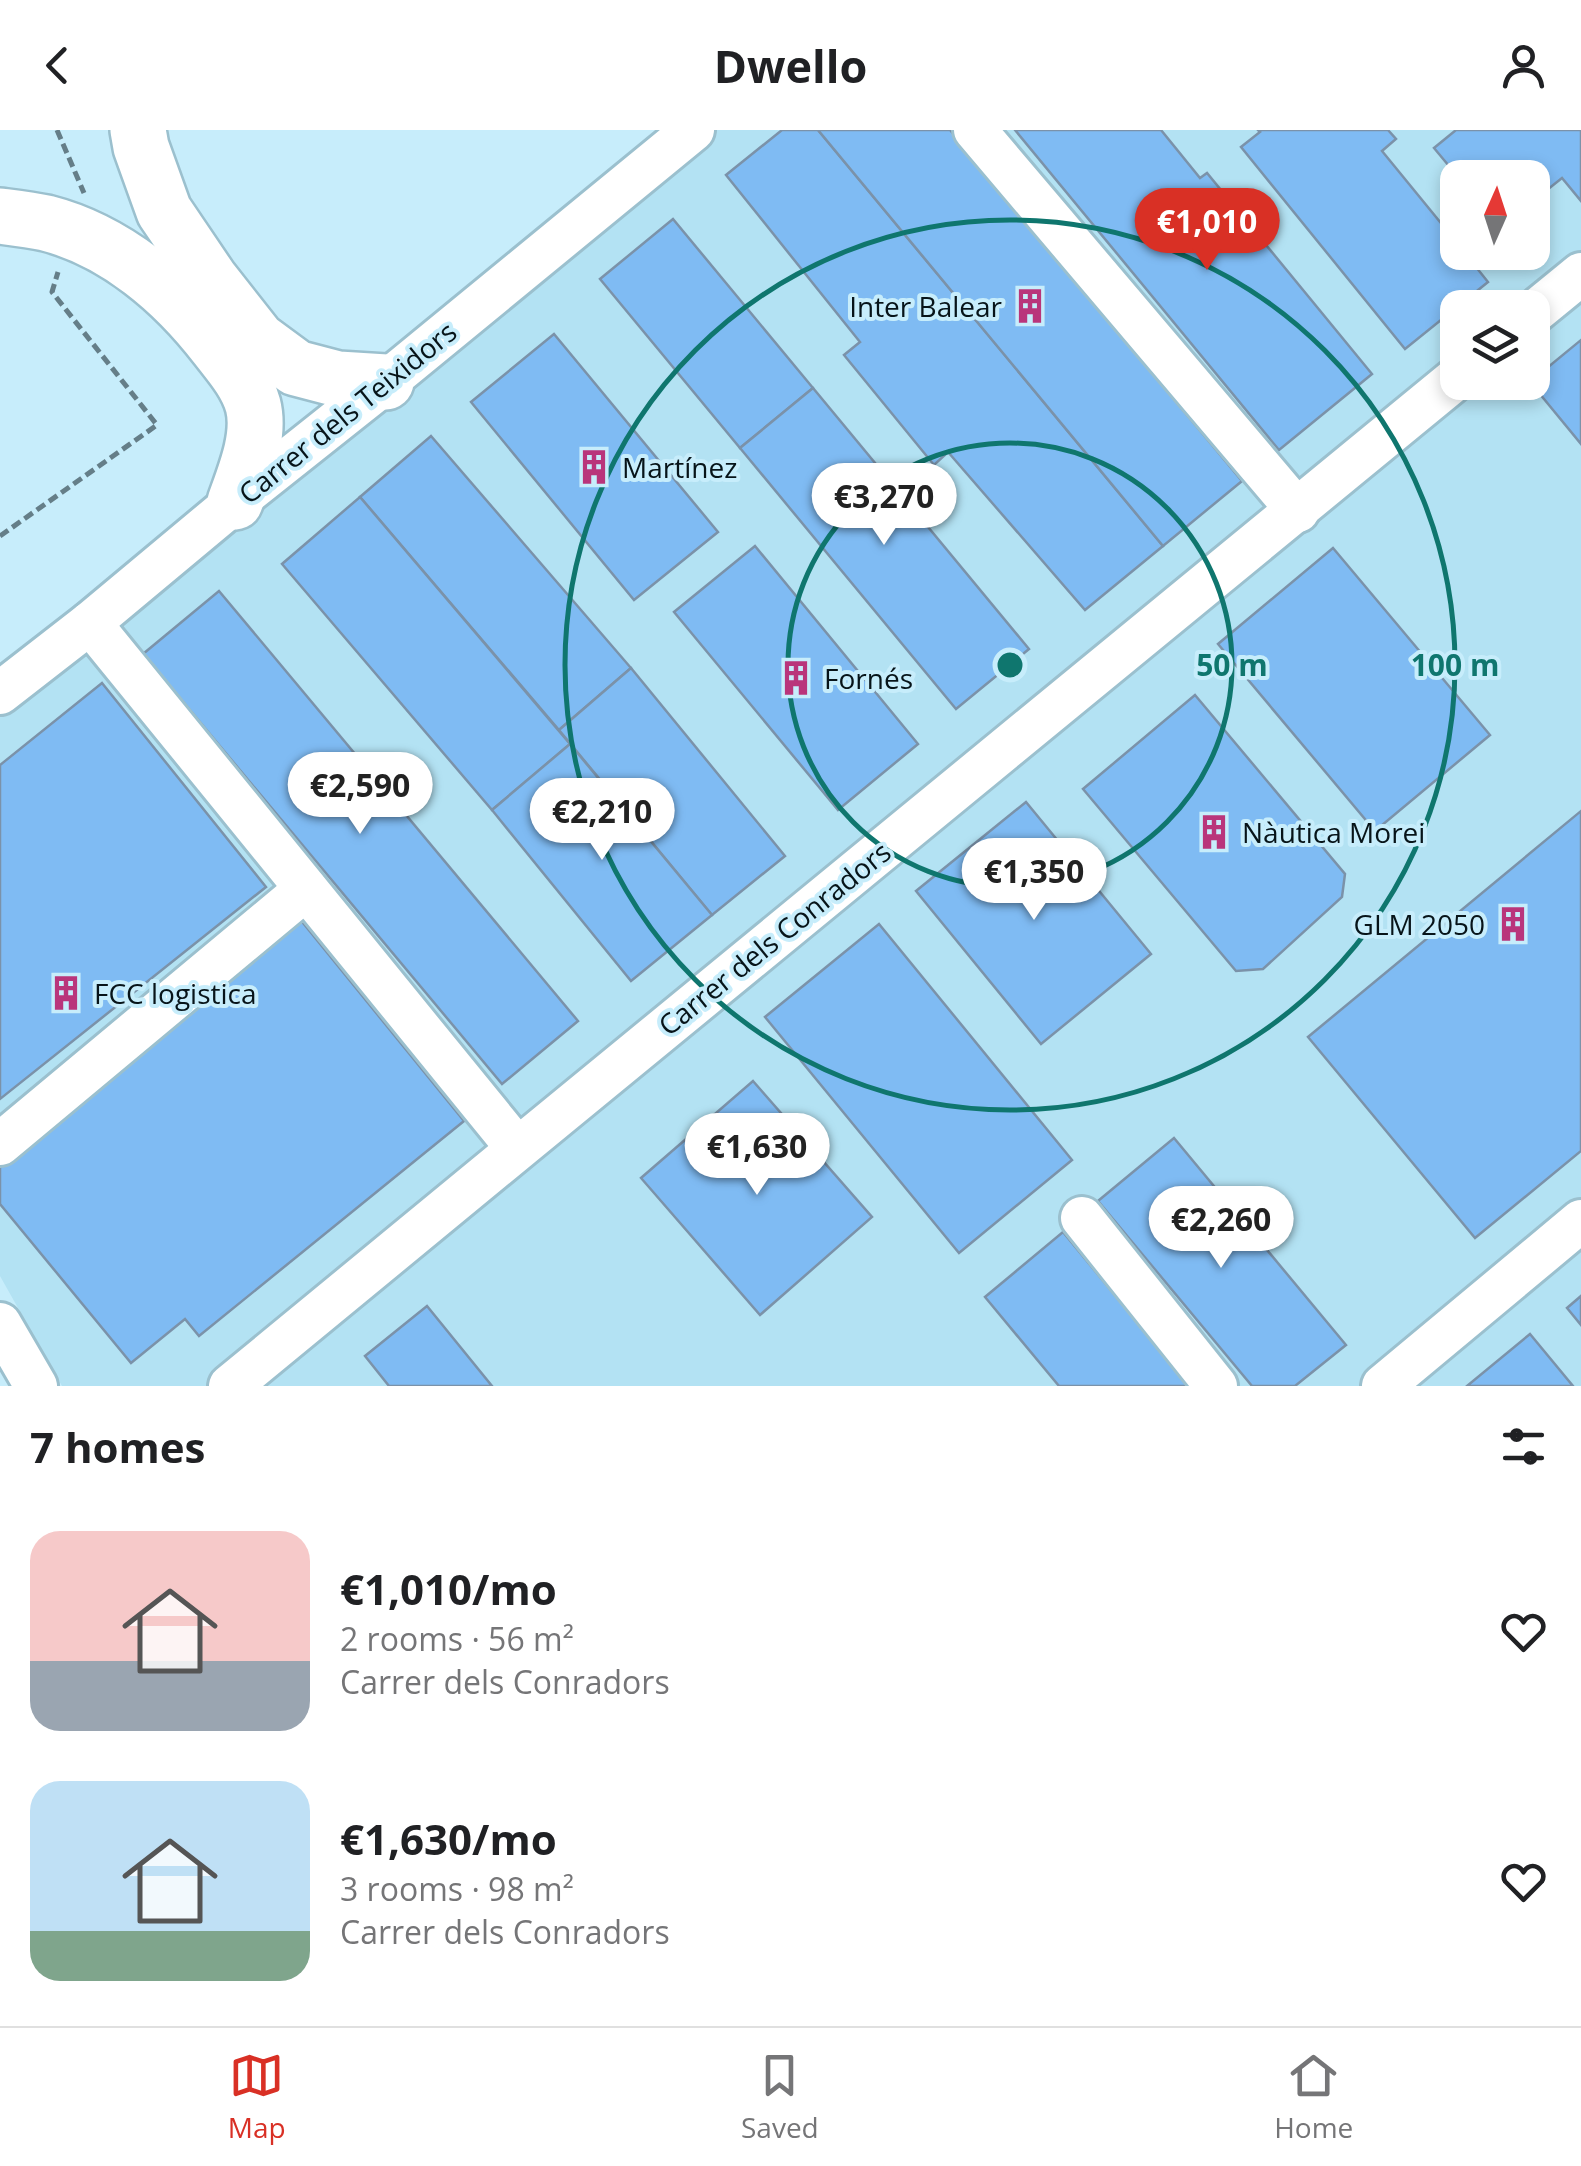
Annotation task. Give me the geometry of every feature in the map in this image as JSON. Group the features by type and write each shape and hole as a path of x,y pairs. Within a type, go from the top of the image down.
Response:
{"highway":[{"path":"138,130 164,211 258,340 296,368 338,379 386,382"},
{"path":"0,216 48,224 109,248 160,284 208,334 241,377 254,407 254,439 235,502"}],"street":[{"name":"Carrer dels Teixidors","path":"0,693 693,130"},
{"path":"975,130 1298,510"},
{"path":"1550,299 1581,274"},
{"name":"Carrer dels Conradors","path":"230,1386 1440,392"},
{"path":"90,623 517,1148"},
{"path":"0,1144 306,889"},
{"path":"1082,1218 1216,1386"},
{"path":"1383,1386 1581,1221"},
{"path":"0,1324 36,1386"}],"path":[{"path":"57,130 85,194 82,204"},
{"path":"0,536 156,424 52,292 61,266"}],"shaded area":[{"path":"672,130 1581,130 1581,1386 62,1386 0,1276 0,666"}],"building":[{"path":"782,130 818,130 1163,546 1085,610 948,452 934,465 844,355 860,342 726,175"},
{"name":"Inter Balear","path":"818,130 950,130 1242,481 1163,546"},
{"path":"1015,130 1161,130 1200,178 1207,173 1372,374 1279,450"},
{"path":"1388,130 1396,139 1382,151 1440,222 1440,270 1478,270 1488,282 1478,290 1440,290 1440,321 1405,349 1241,147 1260,132"},
{"path":"1456,130 1581,130 1581,201 1562,178 1550,188 1550,160 1444,160 1434,148"},
{"path":"673,219 813,388 740,448 600,279"},
{"name":"Martínez","path":"554,334 718,532 634,600 471,402"},
{"path":"1581,340 1581,444 1545,400 1550,400 1550,366"},
{"path":"813,388 1029,649 956,709 740,448"},
{"path":"431,436 631,668 559,730 360,497"},
{"path":"360,497 570,744 492,810 282,564"},
{"name":"Fornés","path":"755,546 918,744 838,810 674,612"},
{"path":"1333,548 1490,735 1375,831 1218,644"},
{"path":"219,591 578,1021 502,1084 143,654"},
{"path":"631,668 785,856 712,915 559,730"},
{"name":"FCC logistica","path":"102,683 266,887 0,1099 0,765"},
{"name":"Nàutica Morei","path":"1195,695 1345,874 1342,897 1263,969 1236,971 1083,789"},
{"path":"570,744 712,915 631,981 492,810"},
{"path":"1026,802 1151,954 1041,1044 916,891"},
{"name":"GLM 2050","path":"1581,811 1581,1151 1475,1238 1308,1037"},
{"path":"299,918 464,1121 199,1336 185,1319 131,1363 0,1204 0,1160"},
{"path":"879,924 1072,1160 959,1253 765,1017"},
{"path":"753,1081 872,1217 760,1315 641,1178"},
{"path":"1174,1138 1346,1345 1295,1386 1252,1386 1098,1201"},
{"path":"1063,1232 1190,1386 1059,1386 985,1297"},
{"path":"1581,1296 1581,1325 1567,1308"},
{"path":"427,1306 492,1386 389,1386 365,1356"},
{"path":"1530,1334 1573,1386 1467,1386"}],"place":[{"name":"Inter Balear","path":"1030,306"},
{"name":"Martínez","path":"594,467"},
{"name":"Fornés","path":"796,678"},
{"name":"Nàutica Morei","path":"1214,832"},
{"name":"GLM 2050","path":"1513,924"},
{"name":"FCC logistica","path":"66,993"}]}
